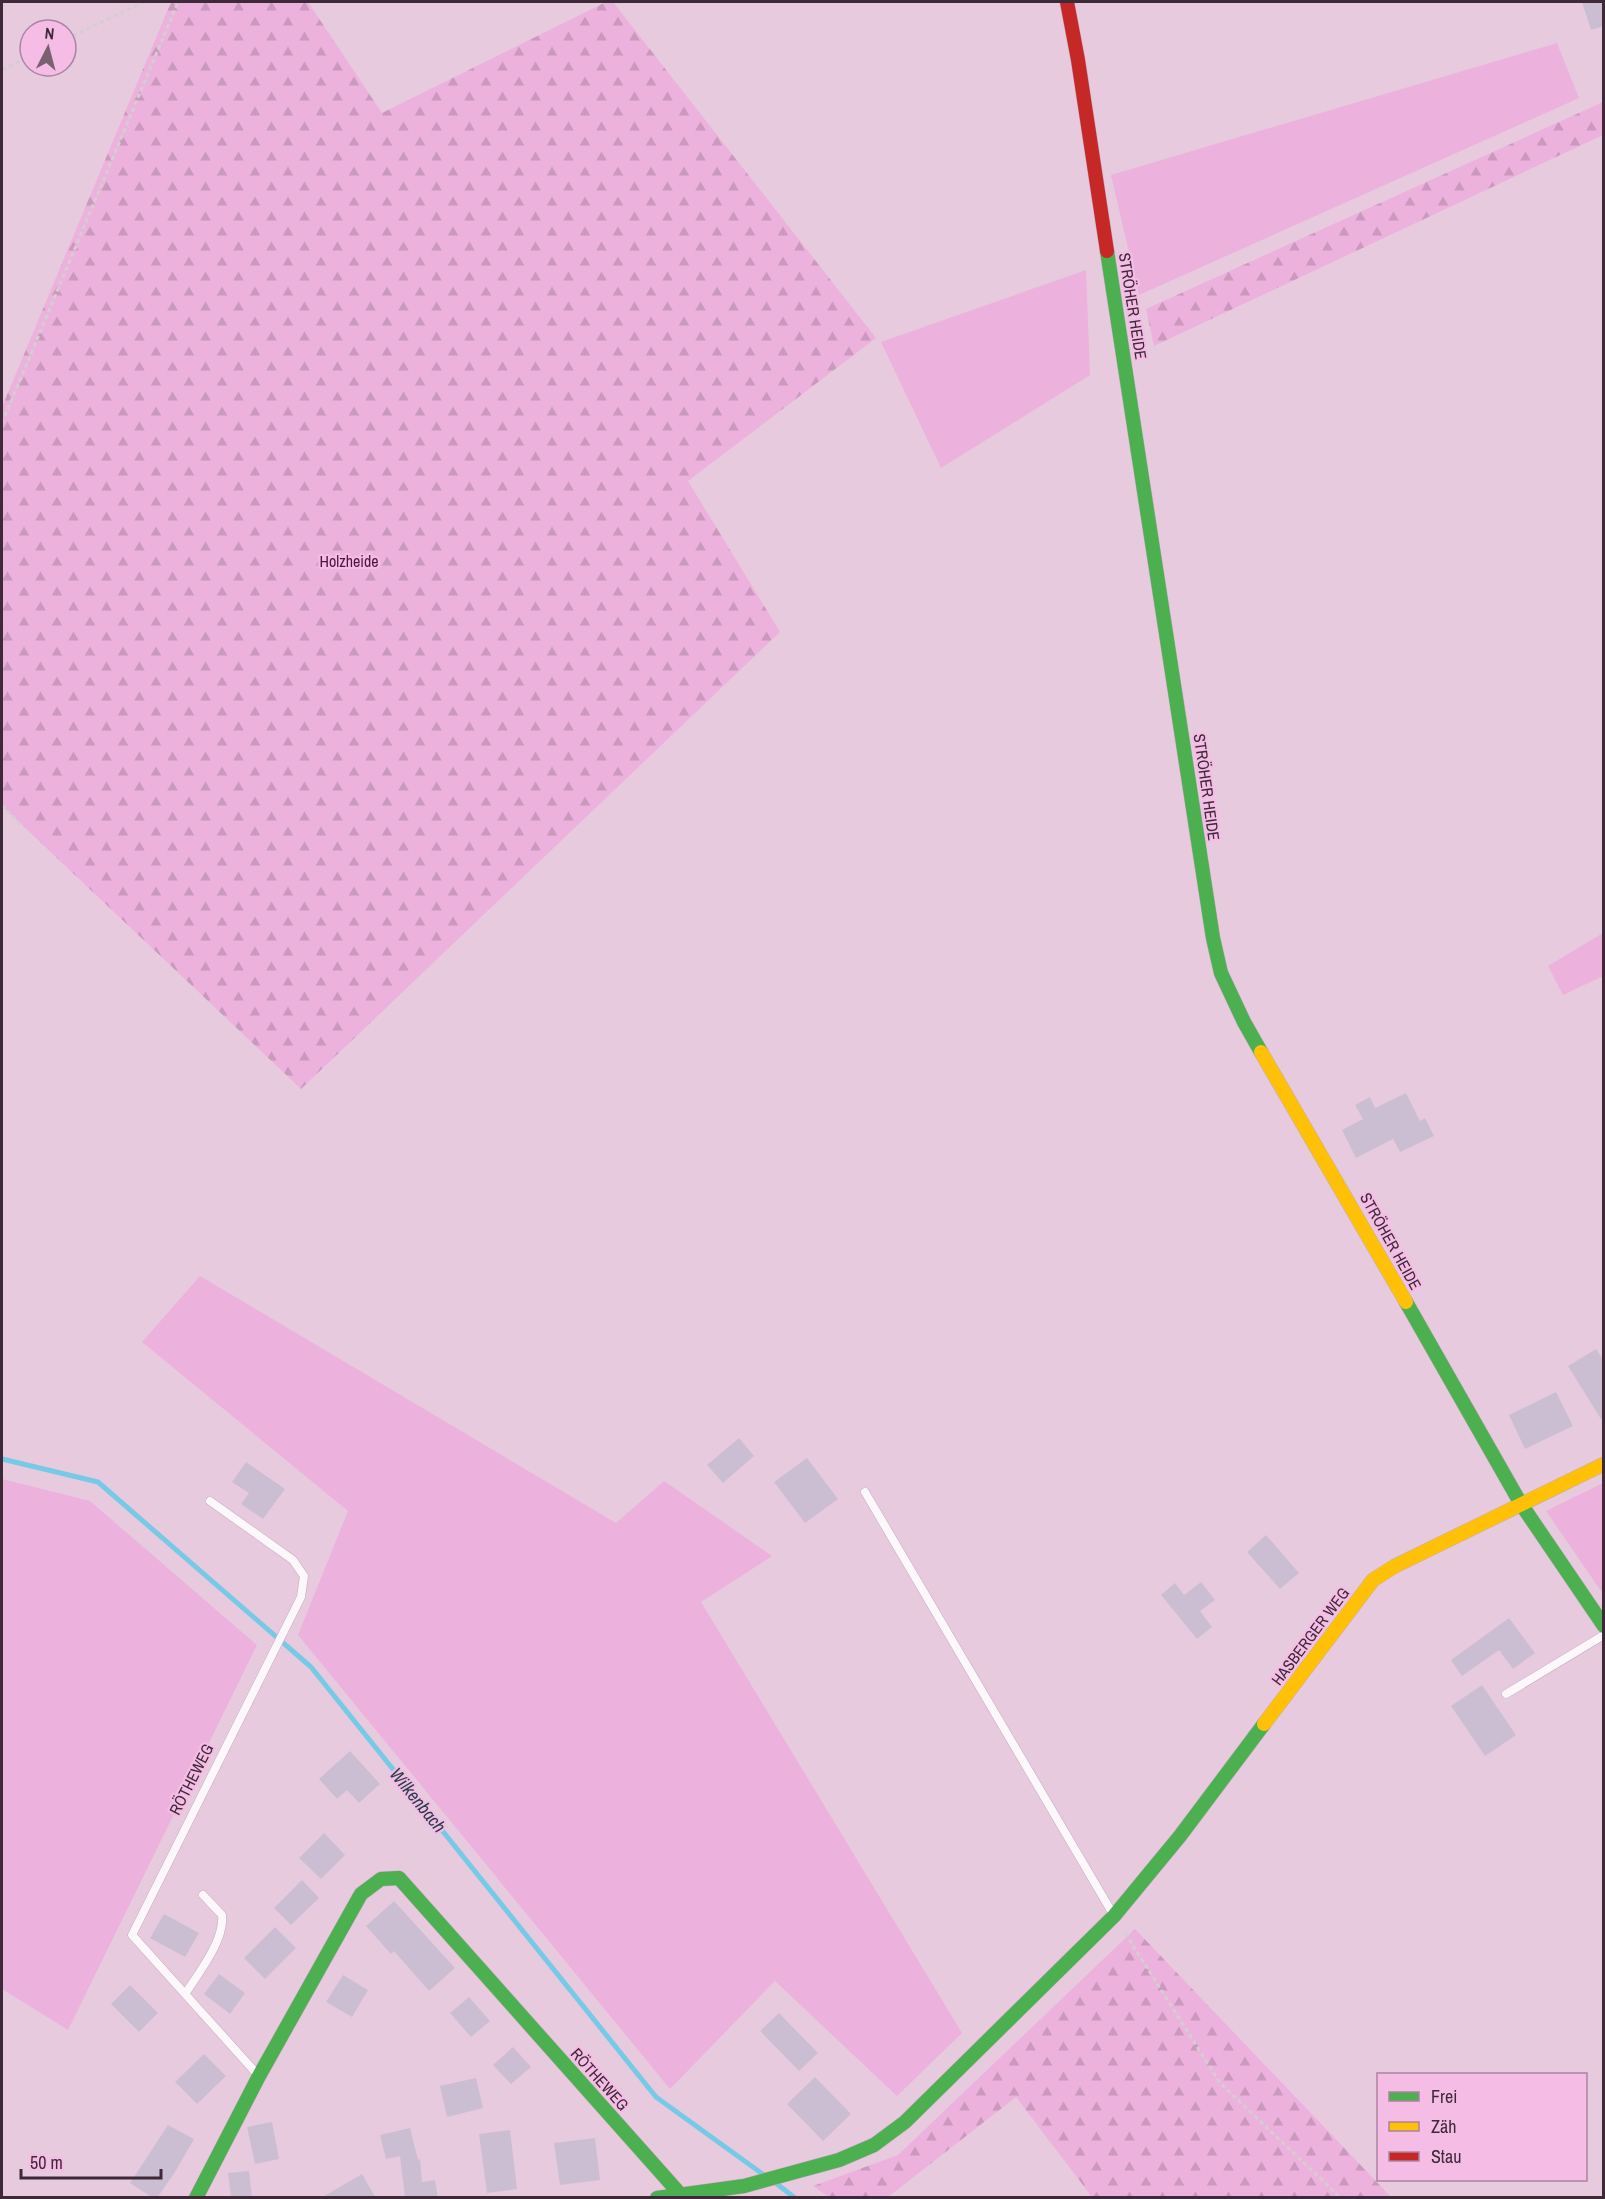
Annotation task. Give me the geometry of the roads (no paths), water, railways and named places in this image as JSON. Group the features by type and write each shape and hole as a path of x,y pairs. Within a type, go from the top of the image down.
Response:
{"street":[{"name":"STRÖHER HEIDE","path":"1067,2 1078,60 1213,938 1221,973 1244,1022 1362,1223 1474,1425 1521,1504 1604,1626"},
{"name":"HASBERGER WEG","path":"657,2198 744,2186 839,2160 874,2145 904,2122 1114,1916 1180,1836 1373,1580 1395,1566 1604,1464"},
{"name":"RÖTHEWEG","path":"196,2198 259,2076 362,1894 381,1879 399,1878 680,2194"}],"lane":[{"path":"865,1492 1114,1916"},
{"name":"RÖTHEWEG","path":"210,1501 293,1560 304,1576 301,1597 132,1935 259,2076"},
{"path":"1506,1694 1604,1635"},
{"path":"185,1994 207,1959 222,1926 222,1915 203,1895"}],"waterway":[{"name":"Wilkenbach","path":"2,1459 98,1482 311,1667 656,2097 764,2175"},
{"name":"Wilkenbach","path":"777,2184 795,2198"}],"park label":[{"name":"Holzheide","path":"349,561"}]}
